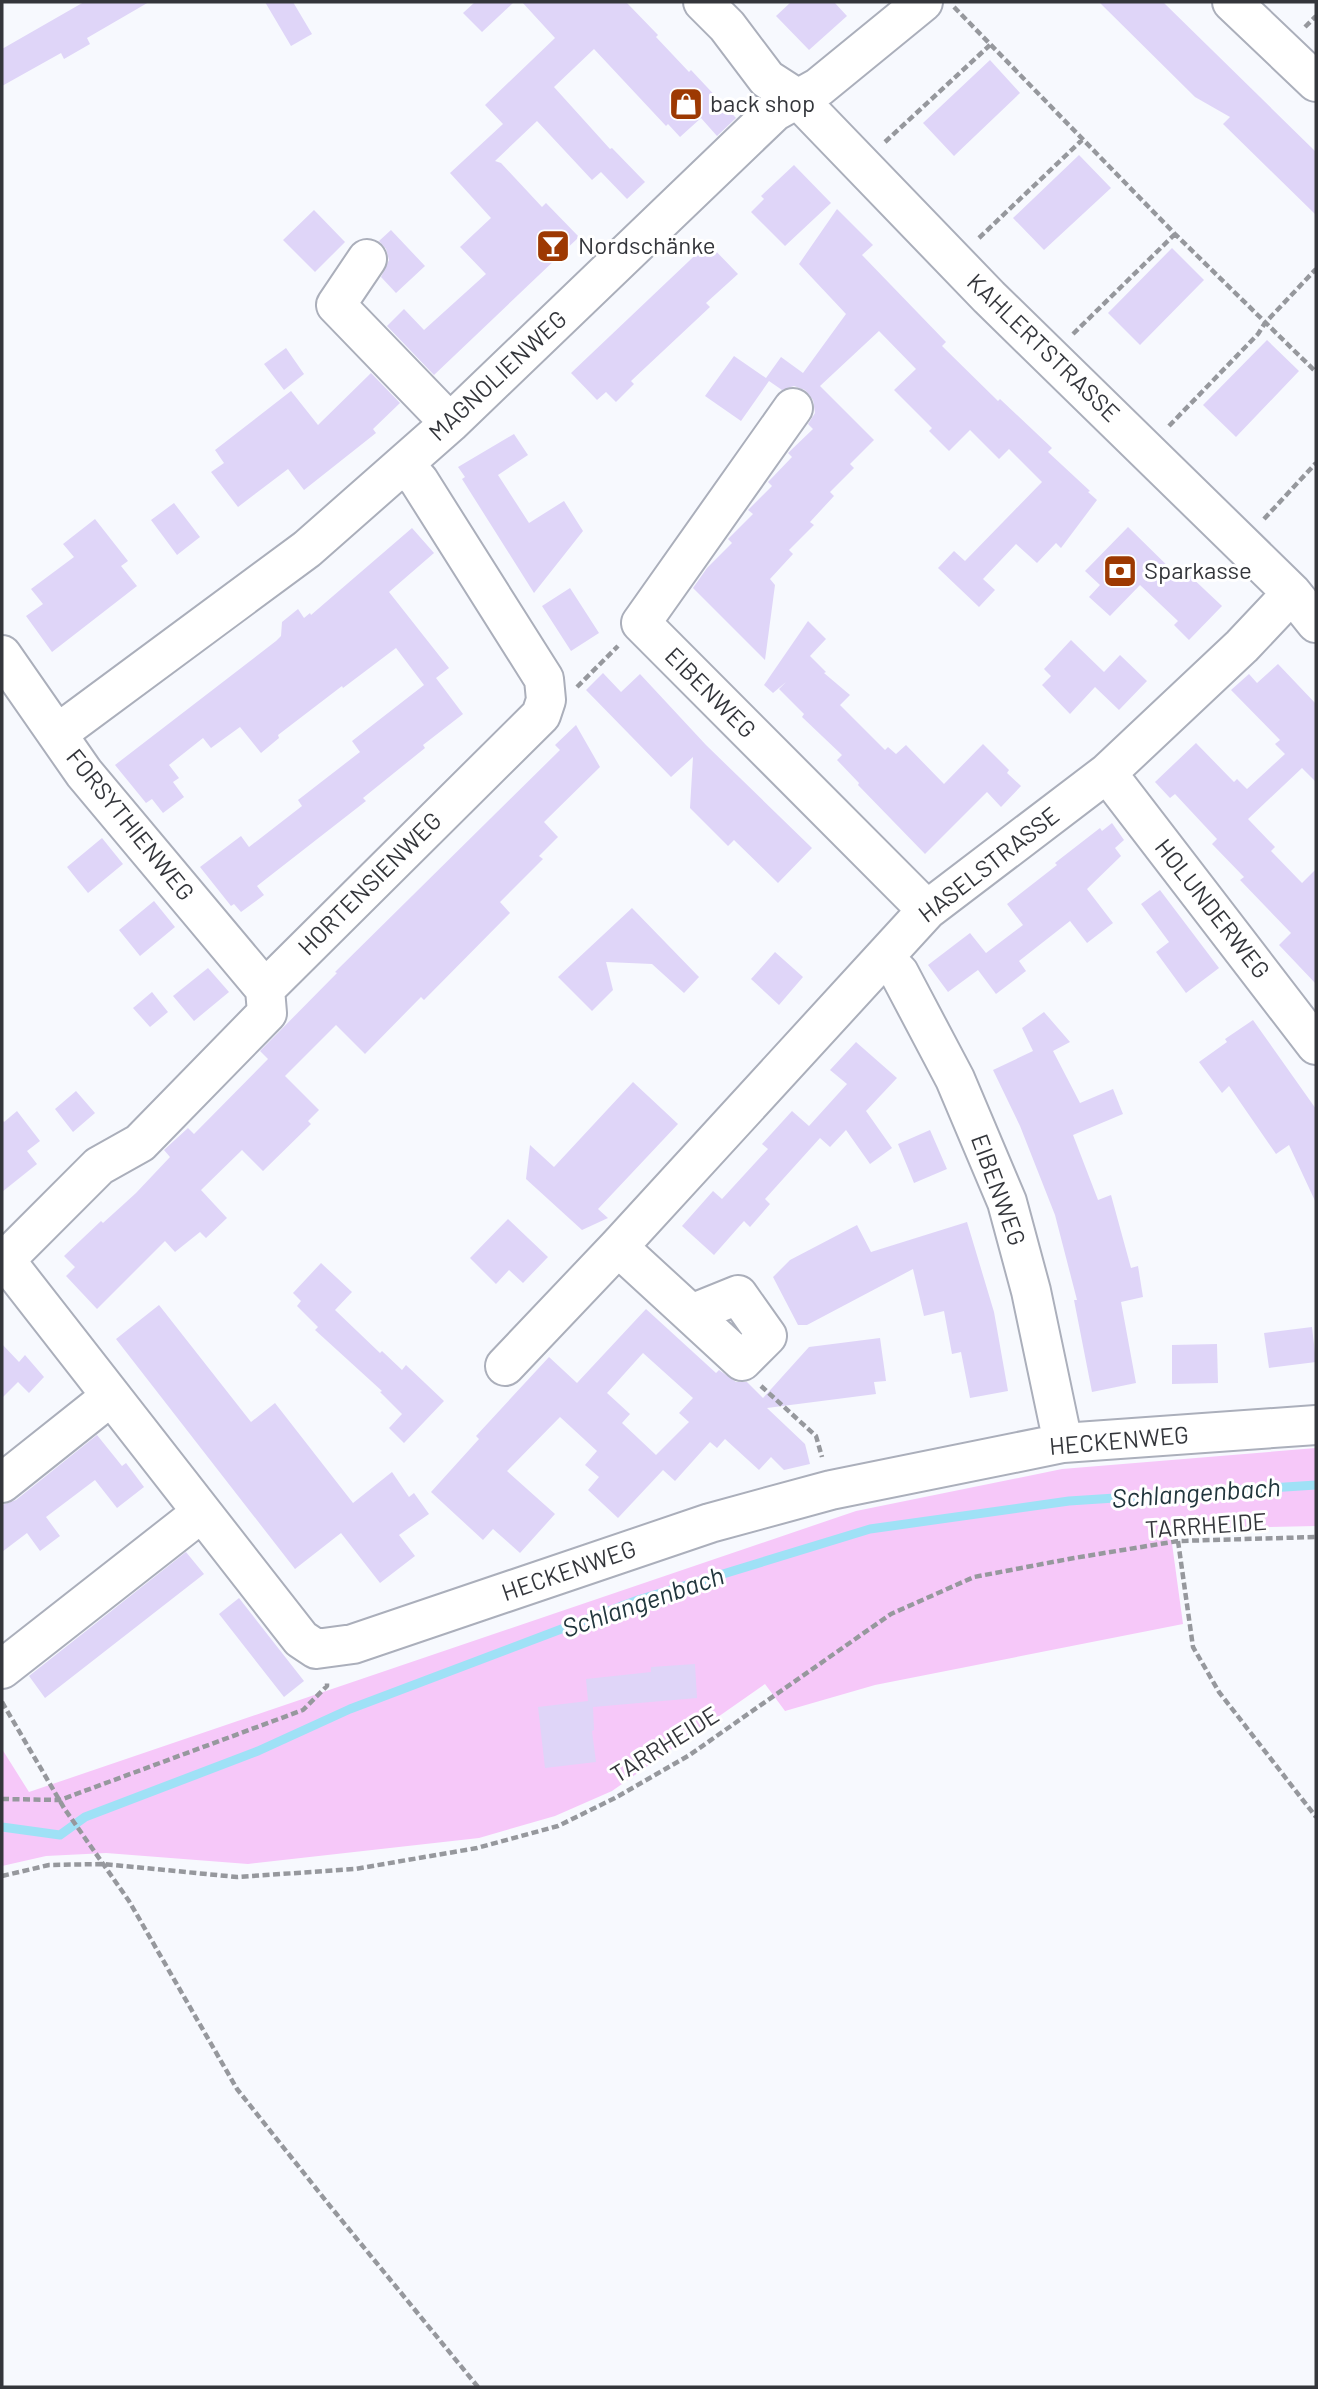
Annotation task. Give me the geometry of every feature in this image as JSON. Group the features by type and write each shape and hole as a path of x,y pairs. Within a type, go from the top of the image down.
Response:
{"street":[{"name":"MAGNOLIENWEG","path":"57,734 307,549 450,423 774,112 796,97 819,87 923,2"},
{"path":"1232,2 1316,82"},
{"name":"KAHLERTSTRASSE","path":"715,14 766,79 796,97 989,297 1305,606"},
{"path":"367,258 337,305 450,423"},
{"path":"641,623 793,408"},
{"path":"404,464 419,481 544,679 545,700"},
{"name":"HASELSTRASSE","path":"505,1366 618,1247 927,910 1107,773 1242,646 1305,606"},
{"name":"EIBENWEG","path":"641,623 927,910"},
{"name":"FORSYTHIENWEG","path":"2,655 84,773 265,989"},
{"name":"HORTENSIENWEG","path":"265,989 541,715 545,700"},
{"name":"HOLUNDERWEG","path":"1107,773 1316,1045"},
{"name":"EIBENWEG","path":"884,958 899,972 955,1079 1007,1202 1031,1291 1063,1443"},
{"path":"265,989 267,1013 140,1143 99,1166 3,1260 301,1639 316,1649 330,1648"},
{"path":"618,1247 691,1314 738,1295 767,1336 742,1361"},
{"path":"2,1483 110,1397"},
{"name":"HECKENWEG","path":"330,1648 353,1644 710,1523 831,1490 1063,1443 1316,1425"},
{"path":"2,1669 201,1513"}],"path":[{"path":"948,2 1175,234 1316,372"},
{"path":"878,149 989,45"},
{"path":"969,247 1083,140"},
{"path":"1064,343 1175,234"},
{"path":"1161,434 1258,334 1265,323 1316,269"},
{"path":"1257,527 1316,463"},
{"path":"545,700 559,704 641,623"},
{"path":"742,1361 749,1374 816,1436 831,1490"},
{"name":"TARRHEIDE","path":"2,1876 49,1865 103,1864 237,1877 355,1869 478,1848 558,1826 615,1798 688,1756 891,1614 974,1577 1178,1541 1316,1537"},
{"path":"1178,1541 1193,1647 1219,1692 1316,1817"},
{"path":"2,1799 60,1800 303,1710 327,1686 330,1648"},
{"path":"2,1702 64,1808 129,1901 237,2088 478,2387"}],"shaded area":[{"path":"1316,1448 1316,1526 1170,1529 1183,1624 875,1685 785,1711 765,1684 612,1791 555,1816 479,1838 248,1864 106,1853 46,1856 2,1866 2,1749 29,1792 856,1511 1062,1469"}],"building":[{"path":"84,2 149,2 87,38 90,44 64,59 61,53 2,86 2,49"},
{"path":"265,2 293,2 312,34 291,46"},
{"path":"475,2 514,2 482,32 463,13"},
{"path":"522,2 626,2 689,72 691,70 736,118 717,136 701,118 680,137 668,124 666,126 594,49 554,87 610,149 645,182 627,199 601,172 592,180 537,121 495,161 501,163 542,207 546,203 579,237 434,375 387,326 404,309 424,330 486,274 460,247 491,218 450,173 503,124 485,105 555,38"},
{"path":"791,2 834,2 847,16 809,50 776,16"},
{"path":"1099,2 1163,2 1316,152 1316,215 1223,124 1230,117 1195,97"},
{"path":"990,60 1020,93 954,156 923,123"},
{"path":"1079,155 1111,188 1044,250 1013,218"},
{"path":"794,165 831,203 785,246 751,212 764,199 761,196"},
{"path":"837,209 873,245 862,255 946,342 942,346 998,401 1000,399 1052,448 1048,452 1097,500 1061,548 1056,543 1037,563 1016,544 983,579 995,590 979,607 938,568 954,551 965,561 1042,482 1009,449 999,459 970,430 949,451 929,431 932,428 894,390 916,369 879,331 820,386 874,440 850,464 854,468 830,492 834,496 810,522 814,525 789,550 793,554 770,579 775,585 765,660 693,588 707,568 732,543 728,539 753,514 748,510 772,486 768,482 792,457 788,453 813,429 808,424 815,413 813,400 805,390 794,386 782,390 769,381 741,421 705,396 734,356 766,378 781,357 803,373 846,314 799,264"},
{"path":"314,210 345,242 315,272 283,240"},
{"path":"391,230 425,266 396,293 381,277 389,260 386,249 379,241"},
{"path":"708,243 738,274 706,303 710,307 631,381 634,384 616,402 606,392 597,400 571,373"},
{"path":"1172,248 1204,280 1140,345 1108,313"},
{"path":"1267,340 1299,371 1236,437 1203,405"},
{"path":"286,348 304,374 284,390 264,364"},
{"path":"371,373 400,403 373,429 376,433 304,490 288,469 238,507 211,472 224,463 215,450 291,391 318,425"},
{"path":"514,434 528,455 498,475 529,523 564,501 583,531 534,593 462,479 465,477 458,467"},
{"path":"174,503 200,537 177,555 151,520"},
{"path":"95,519 128,561 121,566 137,586 52,652 26,616 43,604 31,589 74,557 63,544"},
{"path":"1128,527 1182,580 1188,574 1222,606 1189,640 1174,625 1178,621 1140,585 1110,616 1089,597 1100,585 1085,571"},
{"path":"412,528 434,553 389,592 449,668 436,678 463,714 363,798 366,801 257,886 264,895 241,912 234,904 231,906 200,867 241,836 249,847 302,806 298,800 360,752 352,741 424,685 396,648 278,735 279,738 261,753 240,727 211,748 203,738 169,765 179,778 173,782 184,797 163,813 152,799 146,803 115,765 276,641 281,636 282,622 298,609 304,618 310,613 311,615"},
{"path":"570,588 599,633 571,651 542,606"},
{"path":"808,621 826,639 810,656 826,672 824,673 850,695 840,705 885,750 888,747 896,754 906,745 944,784 983,744 1021,786 1001,807 987,792 925,854 858,785 837,760 842,755 802,717 804,714 779,689 786,682 773,693 764,685"},
{"path":"1071,640 1104,672 1120,655 1147,681 1119,710 1095,687 1070,714 1042,685 1051,676 1044,669"},
{"path":"1278,664 1316,704 1316,782 1302,768 1248,819 1275,847 1271,851 1302,883 1316,869 1316,984 1279,945 1291,933 1240,880 1244,877 1212,844 1217,839 1175,794 1170,798 1155,782 1196,743 1234,782 1237,779 1247,789 1285,754 1275,744 1280,740 1231,690 1249,674 1257,683"},
{"path":"603,673 621,692 640,674 706,745 812,848 778,883 734,840 728,846 690,808 693,757 671,777 586,690"},
{"path":"576,725 600,767 544,822 558,837 539,856 543,859 500,902 510,913 424,1000 421,997 365,1054 336,1025 285,1076 319,1110 308,1121 311,1124 263,1171 242,1150 201,1190 227,1218 206,1238 200,1232 175,1252 165,1241 97,1309 66,1276 75,1267 64,1256 136,1193 170,1157 164,1150 188,1128 194,1134 268,1059 260,1051 337,973 335,972 560,750 555,745"},
{"path":"1112,823 1124,840 1115,848 1121,856 1087,889 1113,923 1087,943 1070,921 1019,961 1026,971 996,994 978,970 948,992 928,965 970,933 986,953 1023,925 1007,904 1100,828 1102,831"},
{"path":"102,838 123,864 88,893 67,867"},
{"path":"1160,890 1219,968 1186,993 1156,952 1169,942 1141,904"},
{"path":"154,901 175,927 140,956 119,930"},
{"path":"632,908 699,977 684,993 652,964 606,962 613,990 592,1011 558,977"},
{"path":"775,952 803,977 779,1005 751,979"},
{"path":"208,968 229,992 194,1021 173,996"},
{"path":"152,992 168,1012 150,1027 133,1008"},
{"path":"1044,1012 1070,1042 1053,1051 1080,1103 1113,1089 1123,1114 1073,1135 1098,1200 1111,1195 1131,1268 1138,1266 1143,1297 1121,1302 1136,1383 1092,1392 1074,1300 1077,1300 1055,1215 1020,1126 993,1070 1033,1051 1022,1028"},
{"path":"1253,1020 1316,1109 1316,1203 1289,1145 1276,1154 1229,1086 1222,1093 1199,1062 1227,1042 1225,1039"},
{"path":"856,1042 897,1078 866,1111 892,1148 870,1164 846,1130 830,1147 820,1138 765,1199 770,1204 750,1227 744,1221 714,1255 682,1226 713,1191 722,1199 768,1149 762,1144 792,1111 809,1126 847,1084 830,1070"},
{"path":"633,1082 678,1124 598,1209 608,1218 582,1230 526,1179 530,1145 554,1167"},
{"path":"76,1091 95,1113 73,1132 55,1109"},
{"path":"17,1111 40,1141 27,1151 37,1164 2,1192 2,1119 4,1122"},
{"path":"930,1130 947,1169 914,1183 898,1144"},
{"path":"508,1219 548,1257 523,1283 509,1270 496,1284 470,1258"},
{"path":"967,1222 994,1312 1008,1391 970,1398 961,1352 952,1354 944,1311 924,1316 913,1269 807,1325 798,1325 773,1277 790,1260 857,1225 871,1252"},
{"path":"321,1263 352,1292 335,1310 380,1353 382,1351 402,1370 406,1365 444,1401 404,1443 389,1428 402,1414 380,1392 382,1391 315,1330 318,1327 297,1306 301,1301 293,1293"},
{"path":"159,1305 251,1422 275,1403 353,1503 392,1472 409,1497 414,1493 429,1514 399,1535 415,1556 380,1583 341,1533 295,1569 116,1339"},
{"path":"646,1309 716,1373 719,1370 736,1382 747,1382 763,1398 809,1347 880,1338 886,1381 874,1382 876,1394 767,1408 805,1444 810,1464 784,1470 771,1457 759,1470 725,1439 717,1448 710,1442 675,1481 663,1470 618,1518 588,1490 599,1477 585,1465 597,1451 560,1417 507,1471 555,1514 520,1553 493,1529 483,1540 431,1492 479,1439 476,1436 549,1357 577,1383","holes":["643,1353 693,1398 679,1413 689,1422 656,1455 622,1423 630,1414 607,1393"]},
{"path":"1312,1327 1316,1362 1269,1368 1264,1333"},
{"path":"2,1344 19,1362 25,1355 44,1377 29,1393 18,1382 2,1398"},
{"path":"1217,1344 1218,1383 1172,1384 1172,1345"},
{"path":"97,1435 122,1466 126,1463 144,1487 117,1508 95,1480 46,1517 60,1536 40,1551 27,1533 2,1552 2,1505 16,1500"},
{"path":"186,1552 204,1574 45,1698 29,1676"},
{"path":"239,1598 304,1681 284,1697 219,1614"},
{"path":"695,1664 697,1698 593,1707 592,1731 596,1762 545,1768 538,1707 588,1701 586,1679 651,1672 651,1667"}],"waterway":[{"name":"Schlangenbach","path":"2,1827 60,1835 85,1817 258,1751 350,1709 638,1600 870,1529 1069,1501 1316,1485"}],"place":[{"name":"back shop","path":"686,104"},
{"name":"Nordschänke","path":"553,246"},
{"name":"Sparkasse","path":"1120,571"}]}
